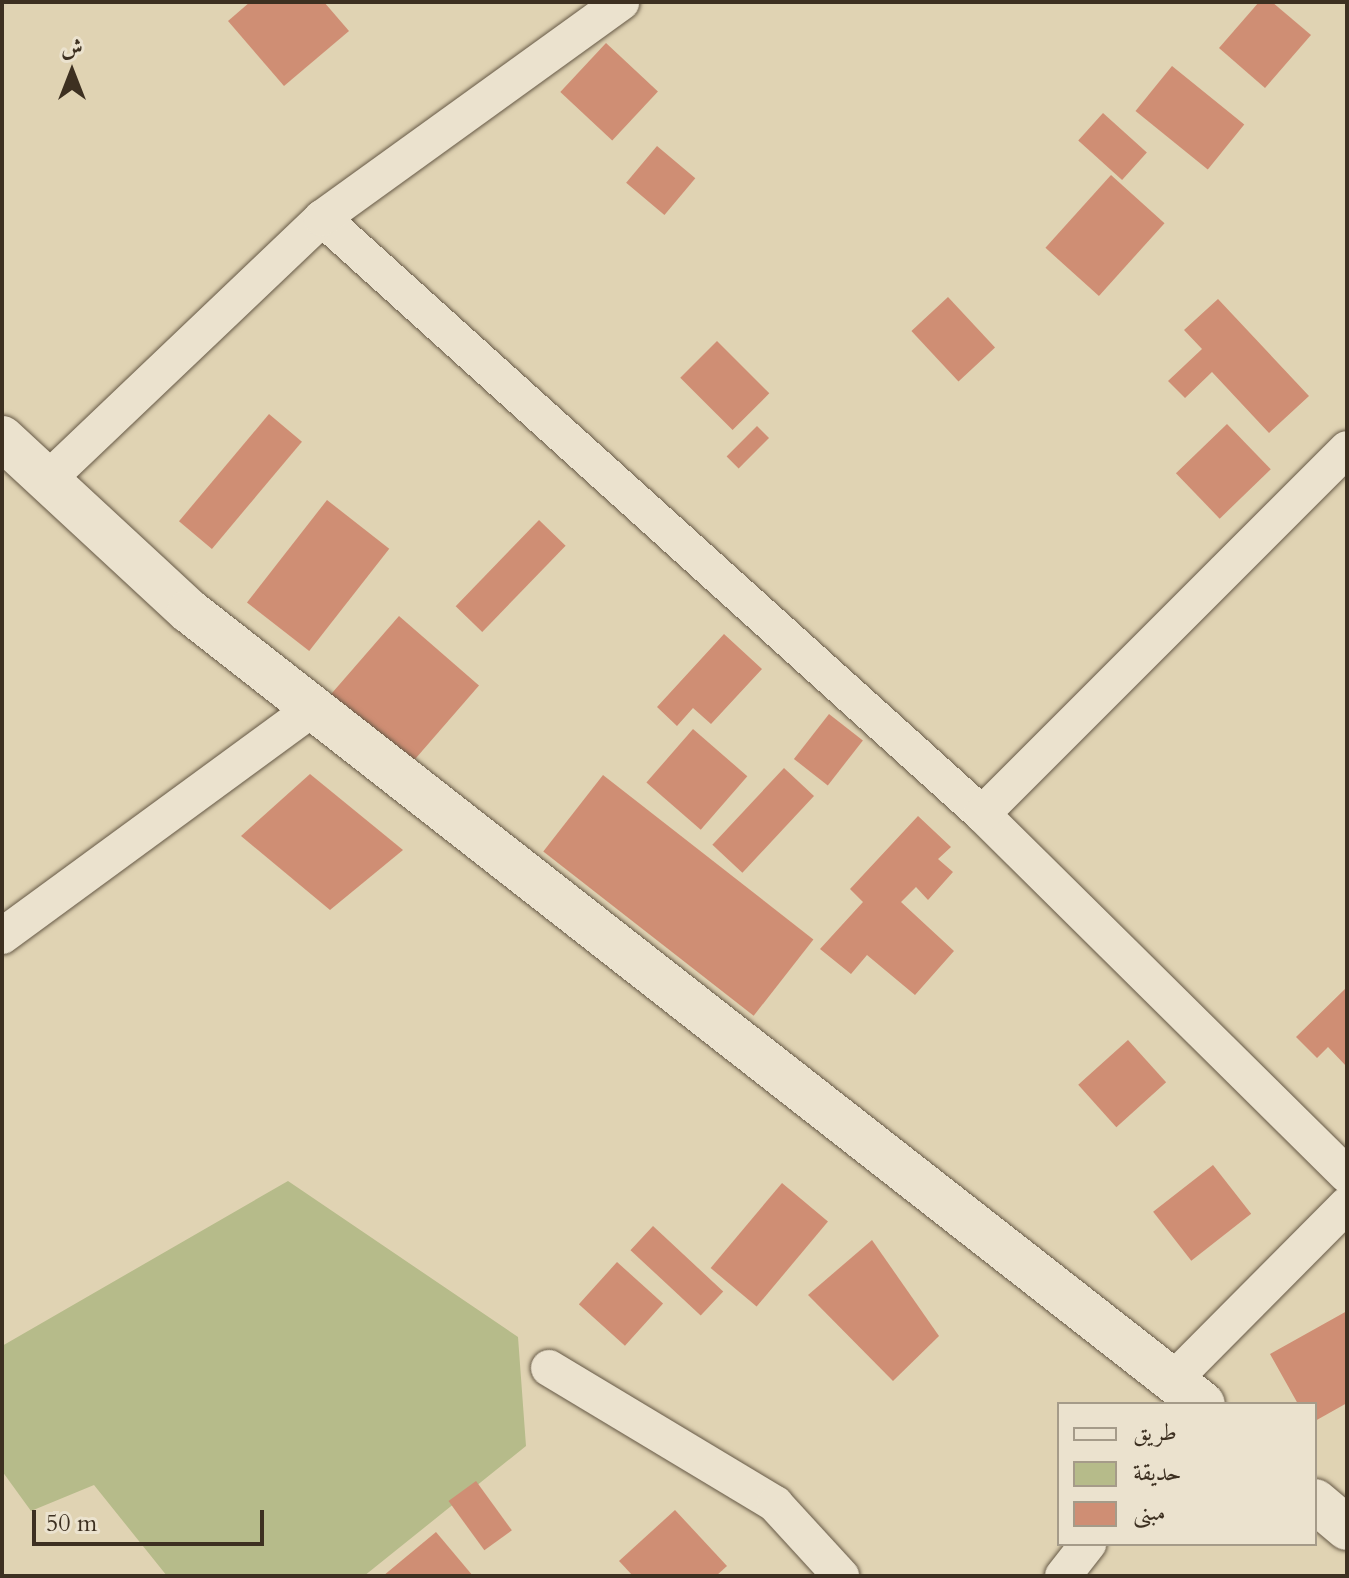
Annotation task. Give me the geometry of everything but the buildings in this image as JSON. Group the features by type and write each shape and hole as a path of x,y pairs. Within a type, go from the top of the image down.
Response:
{"main road":[{"path":"2,438 45,482 312,709 1192,1397"},
{"path":"1317,1503 1347,1528"}],"street":[{"path":"45,482 322,218 621,2"},
{"path":"322,218 982,814 1347,1175"},
{"path":"982,814 1347,449"},
{"path":"2,936 312,709"},
{"path":"1192,1397 1347,1205"},
{"path":"549,1368 775,1504 841,1576"},
{"path":"1063,1576 1086,1546"}],"green space":[{"path":"288,1181 518,1337 526,1446 364,1576 167,1576 94,1485 31,1511 2,1471 2,1346"}]}
